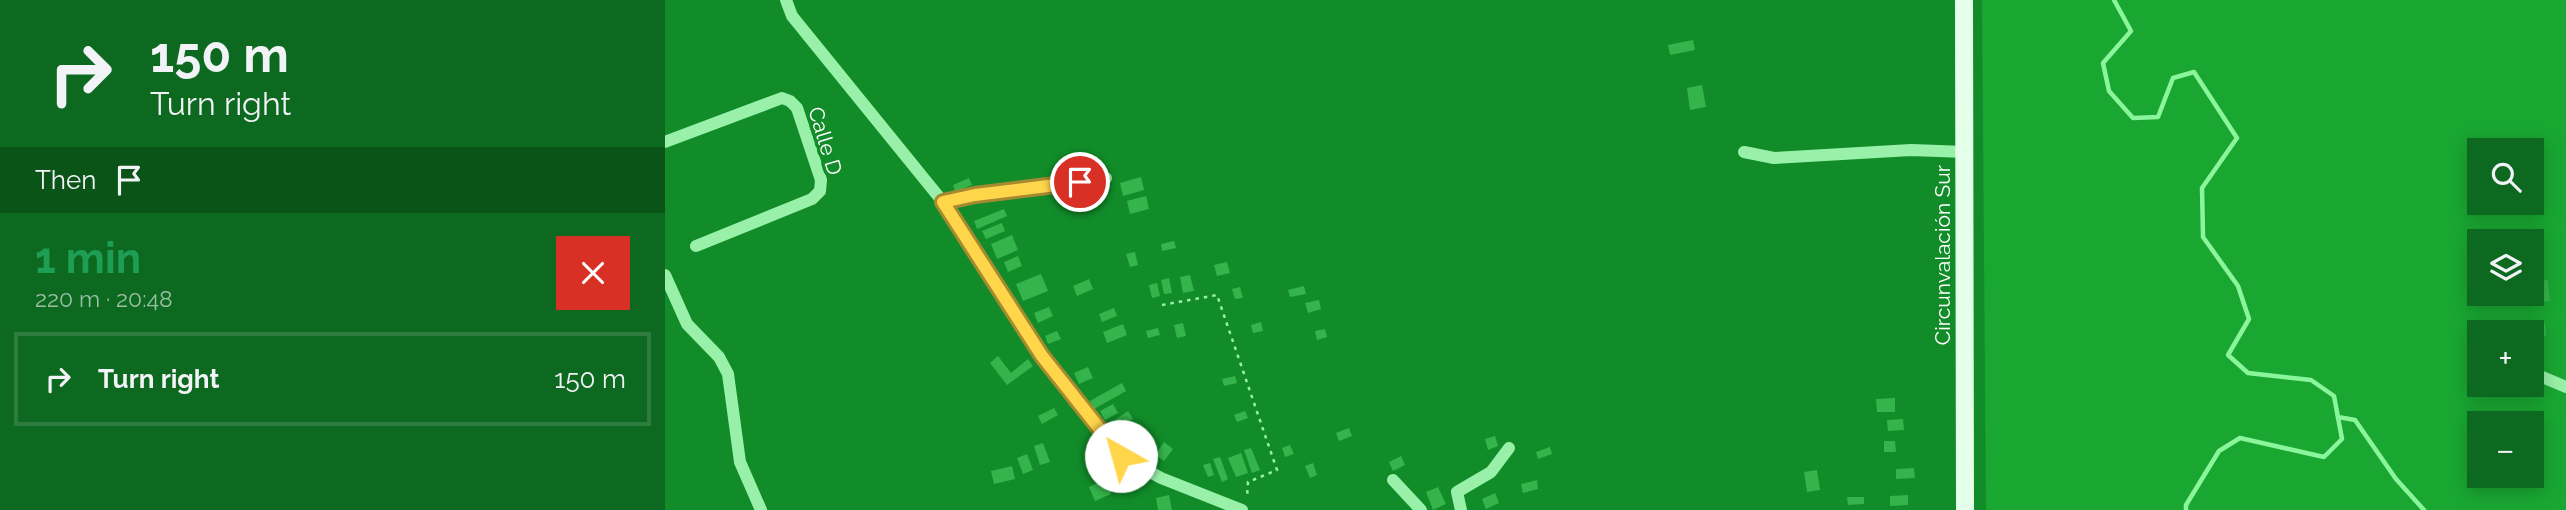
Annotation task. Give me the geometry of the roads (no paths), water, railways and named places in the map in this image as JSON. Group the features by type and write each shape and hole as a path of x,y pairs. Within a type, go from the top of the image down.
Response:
{"main road":[{"name":"Circunvalación Sur","path":"1964,0 1965,510"}],"street":[{"path":"786,0 792,16 943,202 1042,356 1121,456 1161,478 1245,505"},
{"name":"Calle D","path":"665,142 782,98 797,108 821,180 820,191 812,199 696,246"},
{"path":"1745,152 1774,158 1911,150 1966,152"},
{"path":"943,202 975,195 1106,178"},
{"path":"665,275 687,324 719,357 727,374 740,462 761,510"},
{"path":"2544,378 2566,387"},
{"path":"1461,510 1457,492 1491,472 1509,448"},
{"path":"1393,480 1421,510"}],"waterway":[{"path":"2114,0 2131,31 2103,63 2109,91 2133,118 2158,117 2173,78 2194,72 2237,138 2202,188 2203,237 2238,286 2249,319 2228,355 2248,373 2311,380 2334,396 2342,439 2324,457 2240,438 2219,451 2186,505 2186,510"},
{"path":"2338,417 2355,420 2396,479 2424,510"}]}
